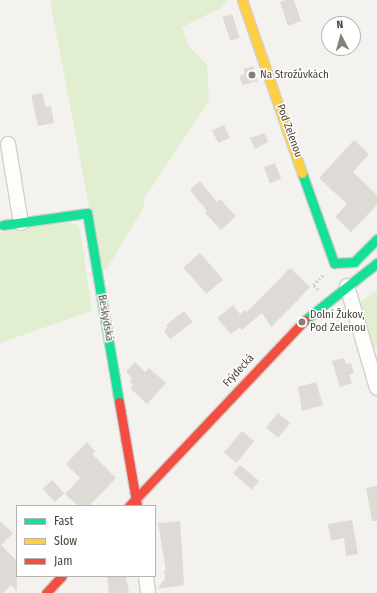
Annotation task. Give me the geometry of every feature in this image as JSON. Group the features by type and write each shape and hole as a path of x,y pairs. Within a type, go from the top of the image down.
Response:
{"street":[{"name":"Pod Zelenou","path":"242,0 334,263"},
{"path":"8,144 21,222"},
{"name":"Beskydská","path":"3,225 86,213 136,502"},
{"path":"334,263 354,262 377,239"},
{"name":"Frýdecká","path":"136,502 302,322 377,263"},
{"path":"347,286 377,388"},
{"path":"46,593 61,577"},
{"path":"146,577 148,593"}],"path":[{"path":"328,301 313,285 334,263"}],"green space":[{"path":"50,0 228,0 221,8 182,27 188,45 207,65 209,101 144,199 144,207 106,270 101,270"},
{"path":"69,222 77,225 80,230 92,311 0,343 0,232"},
{"path":"377,290 377,348 373,348 359,303"}],"building":[{"path":"294,0 301,21 288,26 280,2"},
{"path":"232,14 240,38 230,41 222,17"},
{"path":"253,66 258,81 243,85 239,76 245,74 243,69"},
{"path":"43,93 45,107 51,106 54,123 38,126 31,95"},
{"path":"224,125 230,138 218,143 212,130"},
{"path":"265,133 268,142 255,149 250,138"},
{"path":"354,140 369,154 353,172 377,195 377,205 351,232 335,217 347,204 319,178"},
{"path":"275,163 281,179 270,183 264,167"},
{"path":"200,181 217,202 220,199 236,216 221,230 205,213 207,211 190,190"},
{"path":"200,253 223,279 206,294 183,267"},
{"path":"290,268 310,287 271,327 262,313 242,330 240,327 231,334 217,318 233,305 240,314 245,310 247,312"},
{"path":"184,311 193,322 170,339 164,331 168,327 166,325"},
{"path":"344,358 346,364 351,363 354,373 349,375 352,383 340,387 332,361"},
{"path":"135,362 145,372 149,368 166,383 147,404 130,388 133,385 130,381 132,379 126,371"},
{"path":"316,382 323,405 302,411 298,387"},
{"path":"278,413 290,423 278,438 266,428"},
{"path":"242,431 254,441 236,463 224,452"},
{"path":"87,442 95,451 92,454 116,478 90,505 77,505 65,494 80,478 66,464"},
{"path":"240,465 259,481 252,489 233,473"},
{"path":"52,480 64,493 55,502 42,489"},
{"path":"377,486 377,521 372,521 366,488"},
{"path":"352,520 358,554 346,556 344,538 331,541 328,524"},
{"path":"0,521 13,533 1,545 16,560 17,591 11,585 3,593 0,593"},
{"path":"180,521 184,585 157,589 165,579 164,570 166,570 158,523"},
{"path":"107,577 126,577 129,593 109,593"}],"traffic: fast":[{"path":"302,173 334,263 354,262 377,239"},
{"path":"3,225 87,213 119,402"},
{"path":"305,320 377,263"}],"traffic: slow":[{"path":"242,0 302,173"}],"traffic: jam":[{"path":"130,505 305,320"},
{"path":"119,402 137,505"},
{"path":"46,593 61,577"}],"place":[{"name":"Na Strožůvkách","path":"252,75"},
{"name":"Dolní Žukov, Pod Zelenou","path":"302,322"}]}
